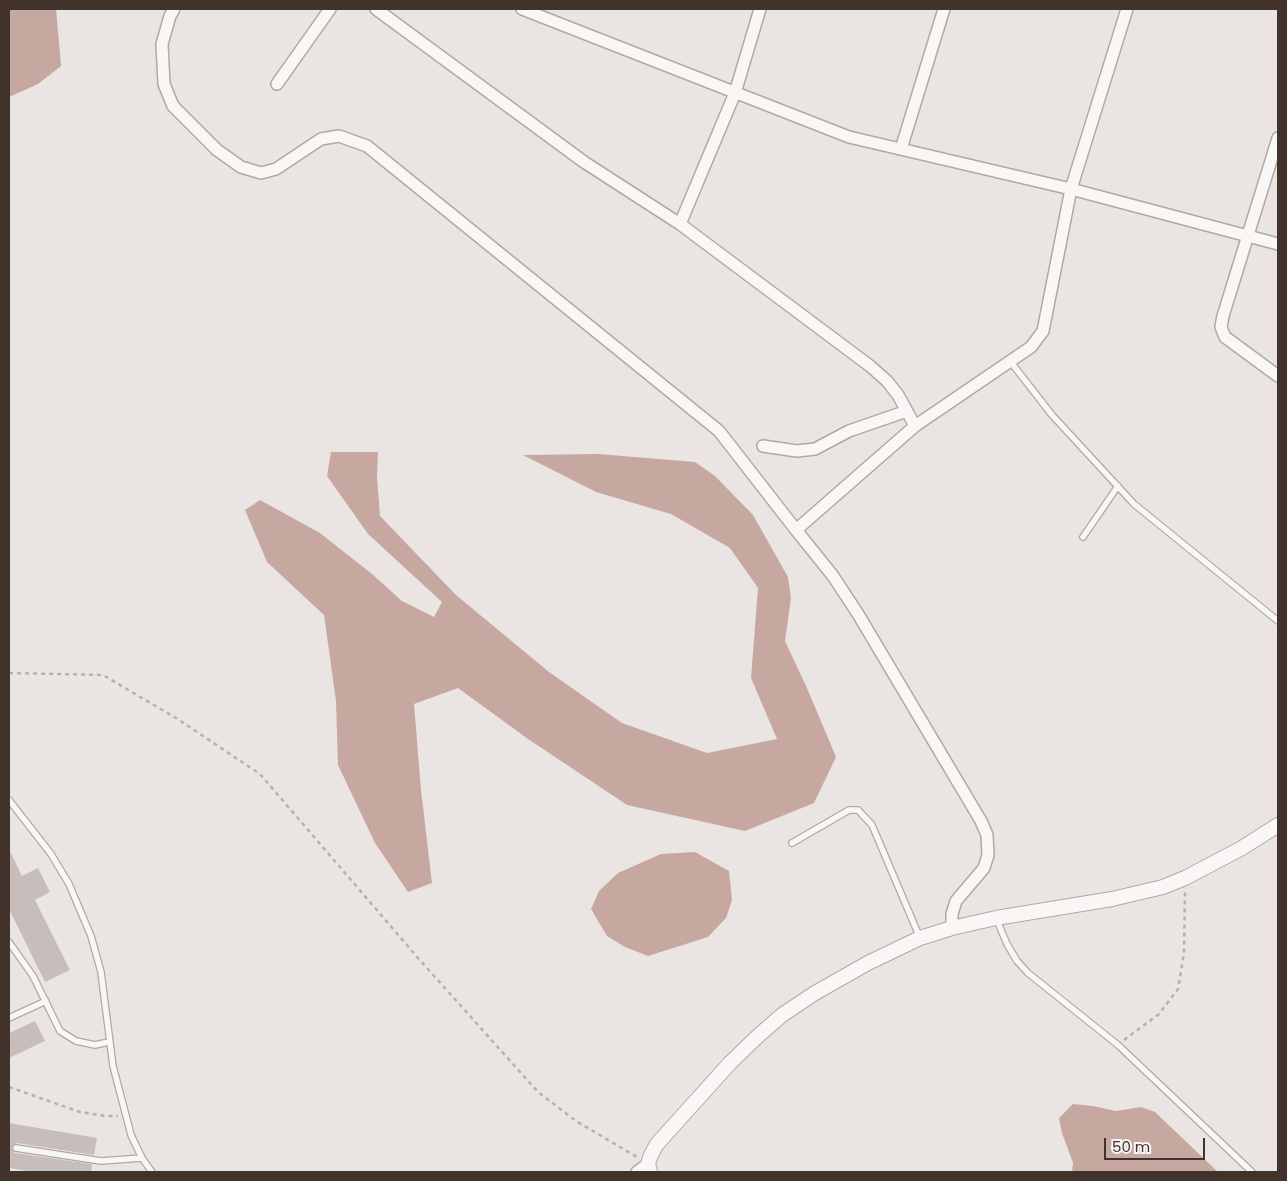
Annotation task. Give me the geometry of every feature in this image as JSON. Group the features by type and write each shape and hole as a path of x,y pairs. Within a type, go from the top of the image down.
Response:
{"street":[{"path":"174,9 170,16 162,44 164,84 173,106 217,150 241,167 261,173 276,169 321,140 340,136 367,146 719,431 833,576 858,614 981,820 987,835 988,855 984,868 956,901 952,914 952,928"},
{"path":"277,84 330,9"},
{"path":"376,9 584,162 680,224 870,366 887,381 915,426"},
{"path":"522,9 849,136 1071,189 1278,244"},
{"path":"680,224 735,93 760,9"},
{"path":"901,149 944,9"},
{"path":"796,530 915,426 1031,347 1043,331 1071,189 1127,9"},
{"path":"1278,138 1221,327 1225,337 1278,376"},
{"path":"763,446 797,451 815,449 848,431 907,411"},
{"path":"645,1169 657,1144 730,1063 782,1015 815,993 868,963 920,938 952,928 996,918 1136,894 1163,887 1185,878 1242,848 1278,825"}],"lane":[{"path":"1010,361 1052,415 1134,504 1278,621"},
{"path":"1083,537 1118,486"},
{"path":"9,800 51,854 69,884 91,936 101,972 113,1066 132,1135 142,1158 152,1172"},
{"path":"792,842 848,810 858,810 872,825 920,938"},
{"path":"996,918 1017,961 1028,973 1118,1045 1252,1172"},
{"path":"9,942 33,976 60,1031 76,1040 95,1045 109,1042"},
{"path":"9,1018 46,1001"},
{"path":"16,1148 101,1161 142,1158"}],"path":[{"path":"9,674 103,675 176,718 260,774 418,958 538,1092 645,1169"},
{"path":"1118,1045 1159,1014 1178,989 1184,953 1185,878"},
{"path":"9,1087 80,1112 106,1116 126,1115"}],"shaded area":[{"path":"9,9 56,9 61,66 38,84 9,97"},
{"path":"331,452 378,452 377,476 380,516 456,595 549,672 622,723 707,753 777,739 751,678 758,588 730,548 671,514 596,492 523,455 598,454 695,462 715,476 753,515 788,577 791,598 785,641 836,757 814,803 745,831 627,805 528,739 458,688 414,704 421,790 432,883 408,892 375,843 338,765 336,701 324,615 267,562 245,510 260,500 320,533 372,574 402,601 434,617 442,602 368,534 327,476"},
{"path":"695,852 729,871 732,900 726,918 708,937 648,956 625,947 607,936 591,909 599,891 618,873 661,854"},
{"path":"1073,1104 1116,1111 1141,1107 1155,1112 1218,1172 1072,1172 1073,1163 1062,1133 1059,1118"}],"building":[{"path":"9,849 22,876 38,868 50,892 35,900 70,970 45,982 9,909"},
{"path":"35,1021 45,1041 9,1058 9,1033"},
{"path":"9,1123 97,1138 94,1155 17,1143 12,1147 15,1153 92,1164 91,1172 34,1172 9,1168"}]}
